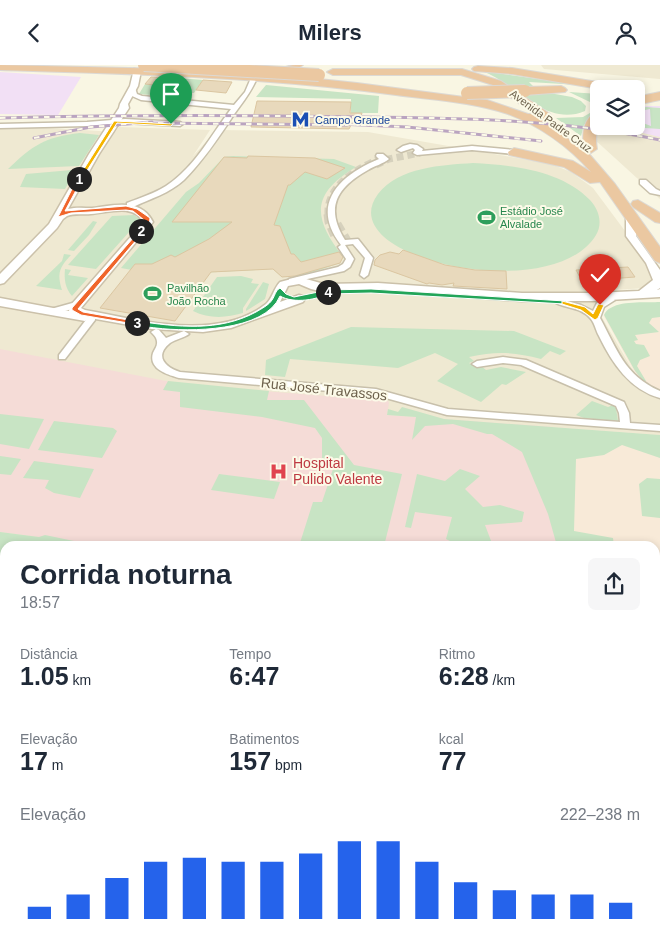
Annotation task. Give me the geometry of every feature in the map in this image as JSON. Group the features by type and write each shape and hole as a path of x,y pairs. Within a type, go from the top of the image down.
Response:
{"highway":[{"path":"220,65 319,76 372,85 590,88"},
{"path":"290,81 284,72 297,65"},
{"path":"372,65 512,71 590,84"},
{"path":"0,67 112,71 138,77 254,78 290,81 336,74 454,71 493,81"},
{"path":"458,68 481,74 493,81"},
{"path":"336,74 466,86 501,97 526,112 540,124"},
{"path":"336,74 446,86"},
{"path":"138,77 319,76 384,92 393,100 408,95 451,99 502,108 540,124"},
{"name":"Avenida Padre Cruz","path":"493,81 507,88 591,156 614,192 634,209 660,237"},
{"path":"518,87 590,92"},
{"path":"645,90 660,91"},
{"path":"645,95 660,96"},
{"path":"645,99 660,96"},
{"name":"Avenida Padre Cruz","path":"540,124 611,169 620,177 634,209 660,258"},
{"path":"590,128 588,137 591,156"},
{"path":"514,152 568,164 614,192"},
{"path":"634,209 658,219"}],"street":[{"path":"138,77 133,94 143,101"},
{"path":"127,105 124,104 138,77"},
{"path":"126,206 178,182 208,149 227,119 248,92 254,78"},
{"path":"1,279 53,226 60,216 66,201 127,105 143,101 224,109 237,108"},
{"path":"60,216 70,211 101,210 150,201 182,187 215,151 234,124 237,108"},
{"path":"86,124 108,128 115,123"},
{"path":"0,126 115,123 180,124"},
{"path":"96,126 104,130 107,136"},
{"path":"403,148 416,147 419,149 419,153 472,148 514,152"},
{"path":"76,305 74,309 81,313 187,331 214,331 233,327 280,305 299,299 354,266 357,260 331,217 332,201 337,192 351,177 364,168 385,159 380,156"},
{"path":"643,182 653,191 660,193"},
{"path":"144,215 144,206 150,201"},
{"path":"54,311 76,305 146,226 148,220 144,215 126,206"},
{"path":"634,209 631,236 651,263 659,280 653,288 641,294"},
{"path":"347,246 355,241 369,258 364,275"},
{"path":"0,303 92,318 161,338 187,331 225,325 252,317 271,306 278,298 284,284 344,267 350,259 347,246"},
{"path":"347,246 363,260 358,278 366,284 378,287"},
{"path":"292,281 305,281 314,289 333,291 371,291 481,299 557,301 660,293"},
{"path":"314,289 378,287 490,296 611,300 660,297"},
{"path":"280,290 288,298 299,299"},
{"path":"585,299 604,339 627,375 638,385 660,395"},
{"path":"592,316 600,305 611,300"},
{"path":"557,301 578,307 592,316"},
{"path":"62,357 92,318"},
{"name":"Rua José Travassos","path":"161,338 157,358 159,367 179,375 376,392 447,412 660,428"},
{"path":"476,364 503,360 530,364 620,404 624,413 625,426"}],"shaded area":[{"path":"541,65 660,65 660,79 544,69"},
{"path":"0,72 81,77 58,115 0,114"},
{"path":"645,106 660,106 660,137 645,134"},
{"path":"660,107 660,199 593,138 595,135 645,135 645,119"},
{"path":"0,125 115,132 119,127 210,130 193,156 217,130 368,132 551,164 571,172 593,188 660,278 660,287 600,291 600,314 638,379 660,392 660,436 35,541 0,541"},
{"path":"660,303 660,392 638,379 604,316"},
{"name":"Hospital Pulido Valente","path":"0,349 187,385 388,401 387,415 553,427 564,541 56,541 0,532"},
{"path":"553,427 660,435 660,541 564,541"}],"green space":[{"path":"482,71 580,85 529,82 538,91 572,97 581,101 586,106 585,111 570,115 557,114 544,109 495,77"},
{"path":"178,78 203,80 194,93 166,91 162,96 139,94 145,84 171,86"},
{"path":"266,85 379,96 378,113 351,113 351,99 256,97"},
{"path":"569,92 590,93 590,102"},
{"path":"645,107 660,108 660,129 645,128 645,124 651,126 650,109 645,110"},
{"path":"590,113 590,119 584,125 581,136 556,118 583,117"},
{"path":"80,133 99,135 79,166 8,169 40,143"},
{"path":"224,157 334,159 356,167 341,177 330,188 321,208 326,231 343,257 340,263 308,274 282,277 273,269 159,275 121,268 186,192 199,183"},
{"name":"Estádio José Alvalade","path":"473,163 504,165 536,171 565,182 590,200 596,208 600,221 596,235 572,257 537,268 495,271 452,266 414,255 385,238 372,217 378,194 387,185 397,178 422,169"},
{"path":"72,170 75,172 65,189 20,187 26,174"},
{"path":"134,215 140,219 138,222 96,269 68,265 112,216"},
{"path":"93,221 97,222 89,235 74,251 68,250"},
{"path":"64,254 71,255 60,271 62,290 36,286 62,261"},
{"path":"65,269 71,270 68,275 88,278 72,296 66,283"},
{"path":"241,276 253,279 251,283 259,284 243,308 243,313 218,317 199,314 193,311 217,277"},
{"path":"263,282 269,284 265,299 246,311 246,309"},
{"path":"660,302 660,317 652,318 649,323 659,332 635,335 638,340 634,341 636,344 644,345 650,356 640,360 637,366 646,381 644,382 635,371 604,315 614,306 621,304"},
{"path":"351,327 514,331 566,351 560,355 550,351 541,359 505,353 469,357 474,361 469,363 477,368 481,366 486,370 501,367 526,372 506,385 502,384 481,402 437,381 458,364 435,353 398,368 290,359 285,377 265,375 266,360"},
{"path":"168,381 269,391 267,400 304,400 354,465 402,474 385,541 301,541 313,502 322,502 333,469 322,467 322,438 315,428 262,417 180,407 180,392 163,390"},
{"path":"592,401 608,407 613,405 616,408 618,421 584,418 576,415"},
{"path":"402,407 444,419 660,435 660,458 622,445 604,455 576,459 574,531 613,538 613,541 556,541 548,514 522,452 492,434 453,424 425,426 412,440 416,417 387,415 388,409 398,412"},
{"path":"0,414 44,419 29,449 0,444"},
{"path":"54,421 113,428 117,431 102,458 38,450"},
{"path":"0,456 21,459 11,475 0,474"},
{"path":"34,461 94,469 80,498 54,493 45,488 49,480 23,478"},
{"path":"460,469 480,476 465,489 483,507 500,505 524,512 522,522 485,525 491,541 450,541 446,539 452,517 415,512 411,528 405,527 417,474 445,481"},
{"path":"219,474 280,482 274,499 211,490"},
{"path":"647,478 660,479 660,518 642,516 639,484"},
{"path":"0,532 39,537 45,535 74,541 0,541"}],"building":[{"path":"151,77 178,78 171,87 145,84"},
{"path":"203,80 232,82 226,93 196,90"},
{"path":"257,101 351,102 350,113 362,113 359,123 352,123 349,129 251,127"},
{"path":"248,156 315,158 345,168 327,179 305,172 288,185 274,225 280,226 291,254 294,254 301,262 339,252 343,257 340,263 295,276 282,277 273,269 211,272 175,321 100,308 135,264 152,264 171,255 175,257 209,239 232,222 172,222 224,157 247,158"},
{"path":"403,250 445,265 475,270 506,271 507,289 453,286 454,283 442,285 427,284 374,265 375,260 380,255 390,252 399,254"},
{"path":"628,267 635,277 582,281 576,270"}],"tunnel":[{"path":"376,165 389,159 420,153"},
{"path":"328,214 332,195 338,186 363,167 381,158"},
{"path":"328,214 335,236"},
{"path":"337,224 350,246"}],"railway":[{"path":"0,118 224,116 473,119 585,128 660,140"},
{"path":"34,138 91,127 152,122"},
{"path":"147,123 347,125"},
{"path":"339,124 407,127 541,141"}],"place":[{"name":"Campo Grande","path":"301,120"},
{"name":"Estádio José Alvalade","path":"486,217"},
{"name":"Pavilhão João Rocha","path":"153,294"},
{"name":"Hospital Pulido Valente","path":"279,471"}],"route":[{"path":"171,124 116,122 66,201 60,216 70,211 122,207 135,210 144,215 148,220 146,226 76,305 74,309 78,312 160,327 199,329 225,325 252,317 271,306 278,298 280,290 283,295 293,299 306,298 333,291 371,291 481,299 557,301 583,309 595,318 600,305"}]}
